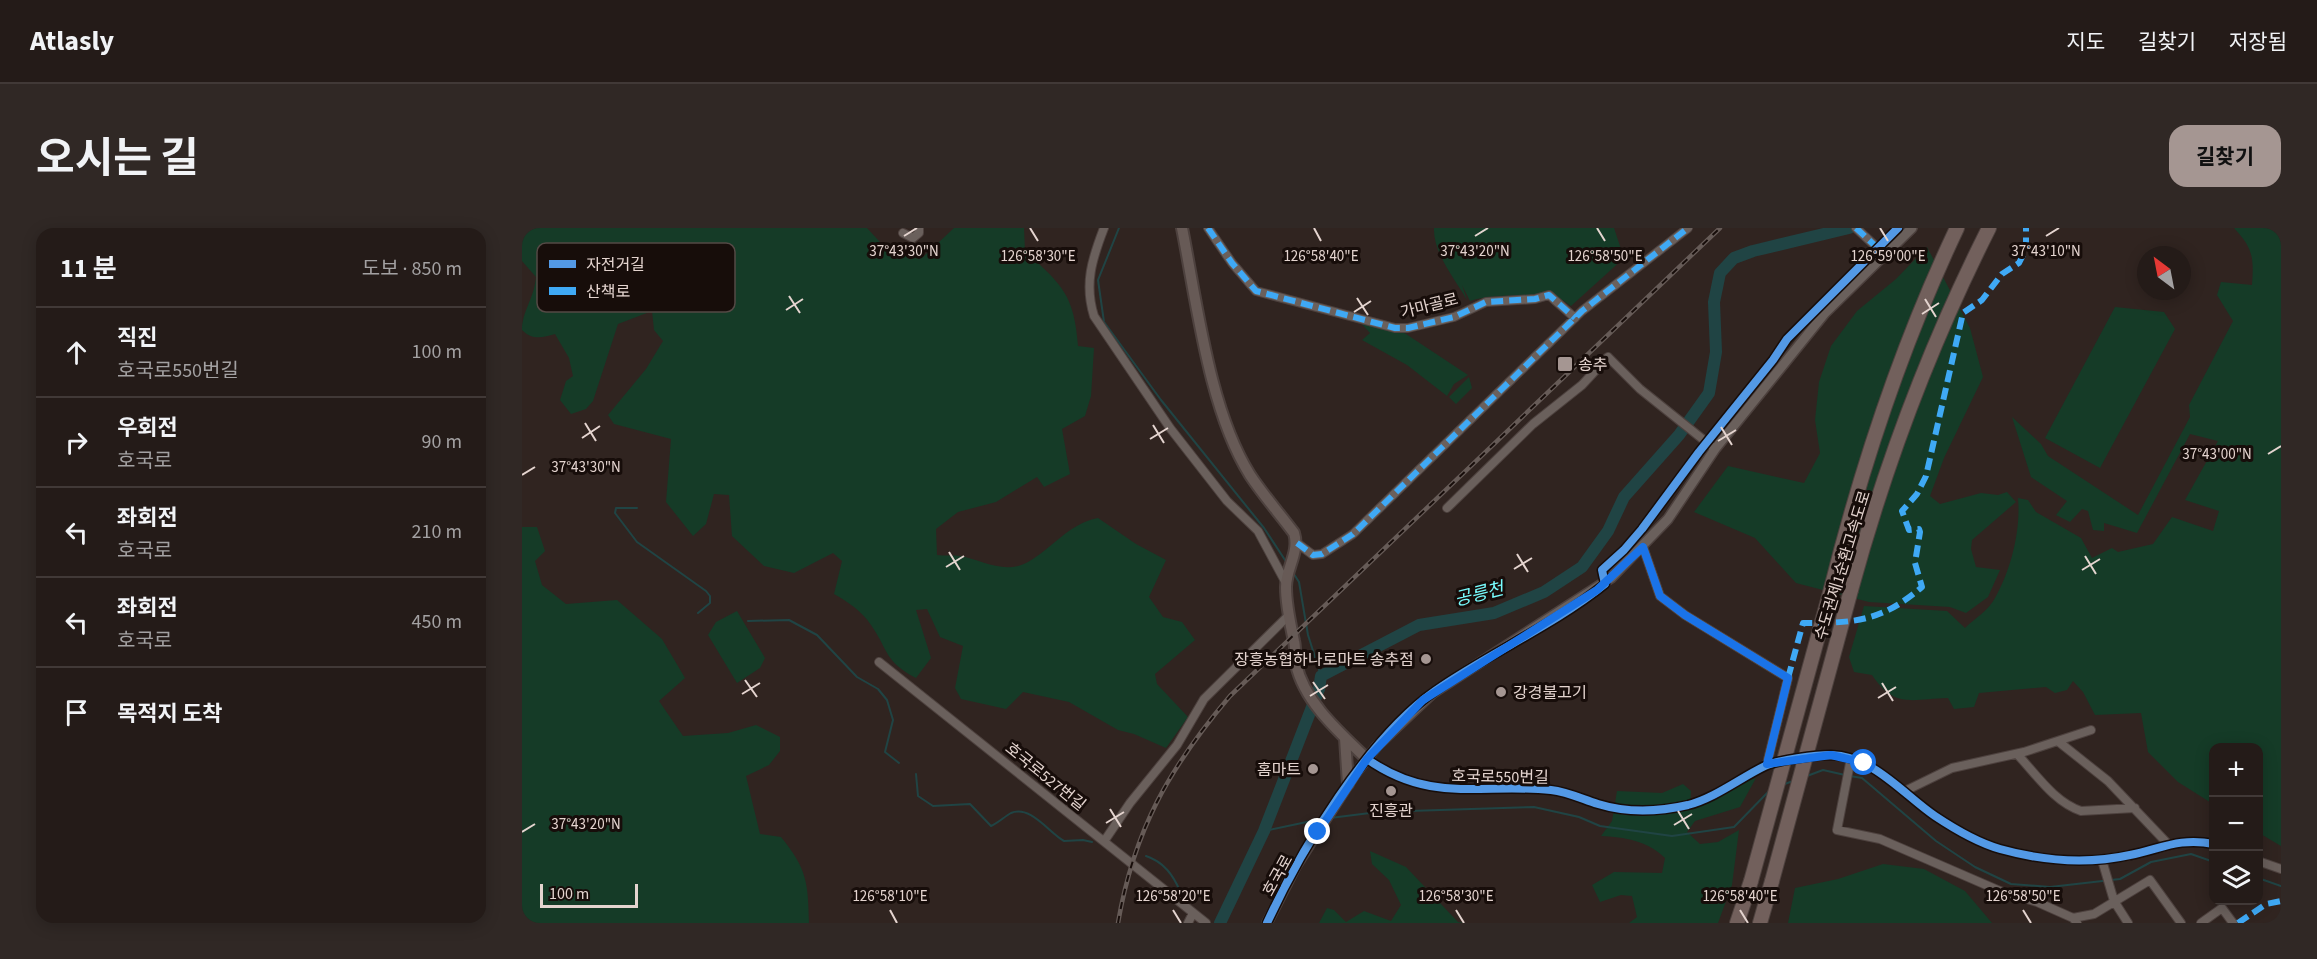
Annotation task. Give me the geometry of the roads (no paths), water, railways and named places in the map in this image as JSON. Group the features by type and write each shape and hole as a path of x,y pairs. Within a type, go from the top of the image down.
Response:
{"highway":[{"name":"수도권제1순환고속도로","path":"1737,923 1751,881 1870,447 1896,373 1957,228"},
{"name":"수도권제1순환고속도로","path":"1760,923 1851,590 1893,454 1950,309 1989,228"}],"main road":[{"path":"1182,228 1204,342 1224,419 1249,474 1294,533 1296,546 1286,583 1287,617 1295,643 1296,664 1304,684 1326,718 1367,759"},
{"path":"1345,738 1348,784"}],"street":[{"path":"903,233 913,238 919,233 919,228"},
{"path":"1104,228 1091,261 1088,277 1089,299 1094,316 1170,428 1227,501 1258,531 1286,583"},
{"name":"가마골로","path":"1208,228 1232,263 1256,291 1395,328 1408,328 1454,317 1486,302 1507,302 1549,295 1575,318"},
{"path":"1296,546 1313,555 1322,554 1353,534 1575,318 1688,228"},
{"path":"1856,228 1885,255"},
{"name":"호국로","path":"1268,923 1296,866 1348,784 1406,716 1433,693 1597,590 1643,547 1668,519 1715,449 1825,313 1912,228"},
{"path":"1447,508 1533,424 1582,385 1608,357 1640,389 1715,449"},
{"path":"1643,547 1660,596 1685,615 1788,678 1767,764"},
{"path":"1105,840 1130,803 1177,746 1204,699 1287,617"},
{"name":"호국로527번길","path":"879,662 1105,840 1206,923"},
{"path":"1905,791 1952,768 2017,754 2091,730"},
{"path":"2059,742 2108,781 2167,843"},
{"path":"2017,754 2059,799 2074,808 2081,811 2135,808"},
{"name":"호국로550번길","path":"1367,759 1386,772 1435,789 1550,790 1630,811 1652,811 1690,804 1767,764 1831,755 1864,763 1905,791 1937,817 1998,848 2050,861 2102,863 2167,843 2194,841 2209,843"},
{"path":"1851,758 1836,830 1880,839 1922,855 2000,891 2037,902 2075,921 2086,918 2113,898 2151,880 2181,923"},
{"path":"2263,862 2281,869"},
{"path":"2102,863 2113,898 2128,923"},
{"path":"2201,923 2222,908 2232,923"},
{"path":"1188,923 1193,913"}],"waterway":[{"path":"1119,228 1098,280 1104,322 1161,400 1264,528 1287,563"},
{"name":"공릉천","path":"1220,923 1264,831 1319,689 1321,676 1419,625 1494,613 1544,592 1582,567 1608,531 1624,497 1679,435 1709,393 1716,352 1714,302 1720,273 1734,258 1753,251 1849,228"},
{"path":"637,508 616,508 615,513 637,542 706,591 710,596 710,603 698,613"},
{"path":"1292,571 1299,582 1308,635 1321,676"},
{"path":"748,621 789,620 817,635 857,677 878,689 887,700 893,720 885,752 899,763"},
{"path":"1807,776 1823,770 1845,775"},
{"path":"916,774 918,796 933,806 970,804 991,826 1011,813 1026,813 1064,841 1092,842"},
{"path":"1850,776 1862,778 1936,841 1975,867 2011,884 2050,887 2120,879 2151,862 2191,854 2209,860"},
{"path":"1782,785 1793,781"},
{"path":"1330,818 1378,812 1534,807 1579,817 1600,826 1672,836 1734,827 1771,789"},
{"path":"1264,831 1321,819"},
{"path":"1146,856 1167,870 1180,891"},
{"path":"2263,880 2281,886"}],"railway":[{"path":"1118,923 1134,858 1157,802 1189,749 1230,696 1720,228"}],"place":[{"name":"송추","path":"1565,364"},
{"name":"장흥농협하나로마트 송추점","path":"1426,659"},
{"name":"강경불고기","path":"1501,692"},
{"name":"홈마트","path":"1313,769"},
{"name":"진흥관","path":"1391,791"}]}
